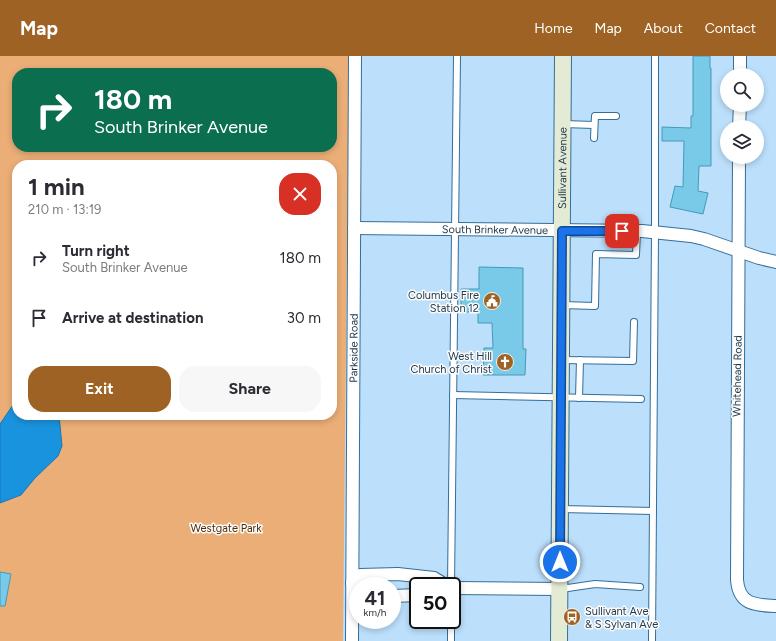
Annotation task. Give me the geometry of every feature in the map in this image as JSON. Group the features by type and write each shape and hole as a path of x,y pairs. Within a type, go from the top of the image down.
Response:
{"main road":[{"name":"Sullivant Avenue","path":"559,641 563,56"}],"street":[{"name":"Parkside Road","path":"355,56 355,577"},
{"path":"740,56 740,68"},
{"name":"Whitehead Road","path":"739,164 737,580 740,595 746,600 758,605 776,606"},
{"name":"South Brinker Avenue","path":"354,228 637,231 691,236 776,262"},
{"path":"359,577 360,575 398,574 425,577"},
{"path":"461,587 559,589"},
{"name":"Parkside Road","path":"352,641 353,629"}],"lane":[{"path":"452,577 457,56"},
{"path":"652,641 655,233 654,56"},
{"path":"594,138 595,116 616,116"},
{"path":"563,124 594,125"},
{"path":"562,305 595,306 596,254 636,255 637,231"},
{"path":"561,360 633,361 634,322"},
{"path":"579,398 580,360"},
{"path":"453,395 641,399"},
{"path":"560,508 653,511"},
{"path":"559,589 595,584 640,587"},
{"path":"451,629 451,641"}],"green space":[{"name":"Westgate Park","path":"0,56 349,56 343,641 0,641"}],"water":[{"path":"12,406 12,420 59,420 62,446 58,456 35,478 21,495 0,503 0,424"}],"building":[{"path":"693,56 710,56 711,68 711,166 699,166 698,191 708,193 703,214 670,207 675,186 683,187 684,141 662,141 662,127 691,128 691,116 693,116"},
{"name":"Columbus Fire Station 12","path":"479,267 523,268 523,349 526,349 525,375 483,375 484,348 493,348 492,323 478,323 478,312 461,312 461,289 479,289"},
{"path":"0,572 11,574 5,606 0,606"}],"place":[{"name":"Columbus Fire Station 12","path":"492,301"},
{"name":"West Hill Church of Christ","path":"505,362"},
{"name":"Sullivant Ave & S Sylvan Ave","path":"572,617"}],"route":[{"path":"560,562 562,231 622,231"}]}
